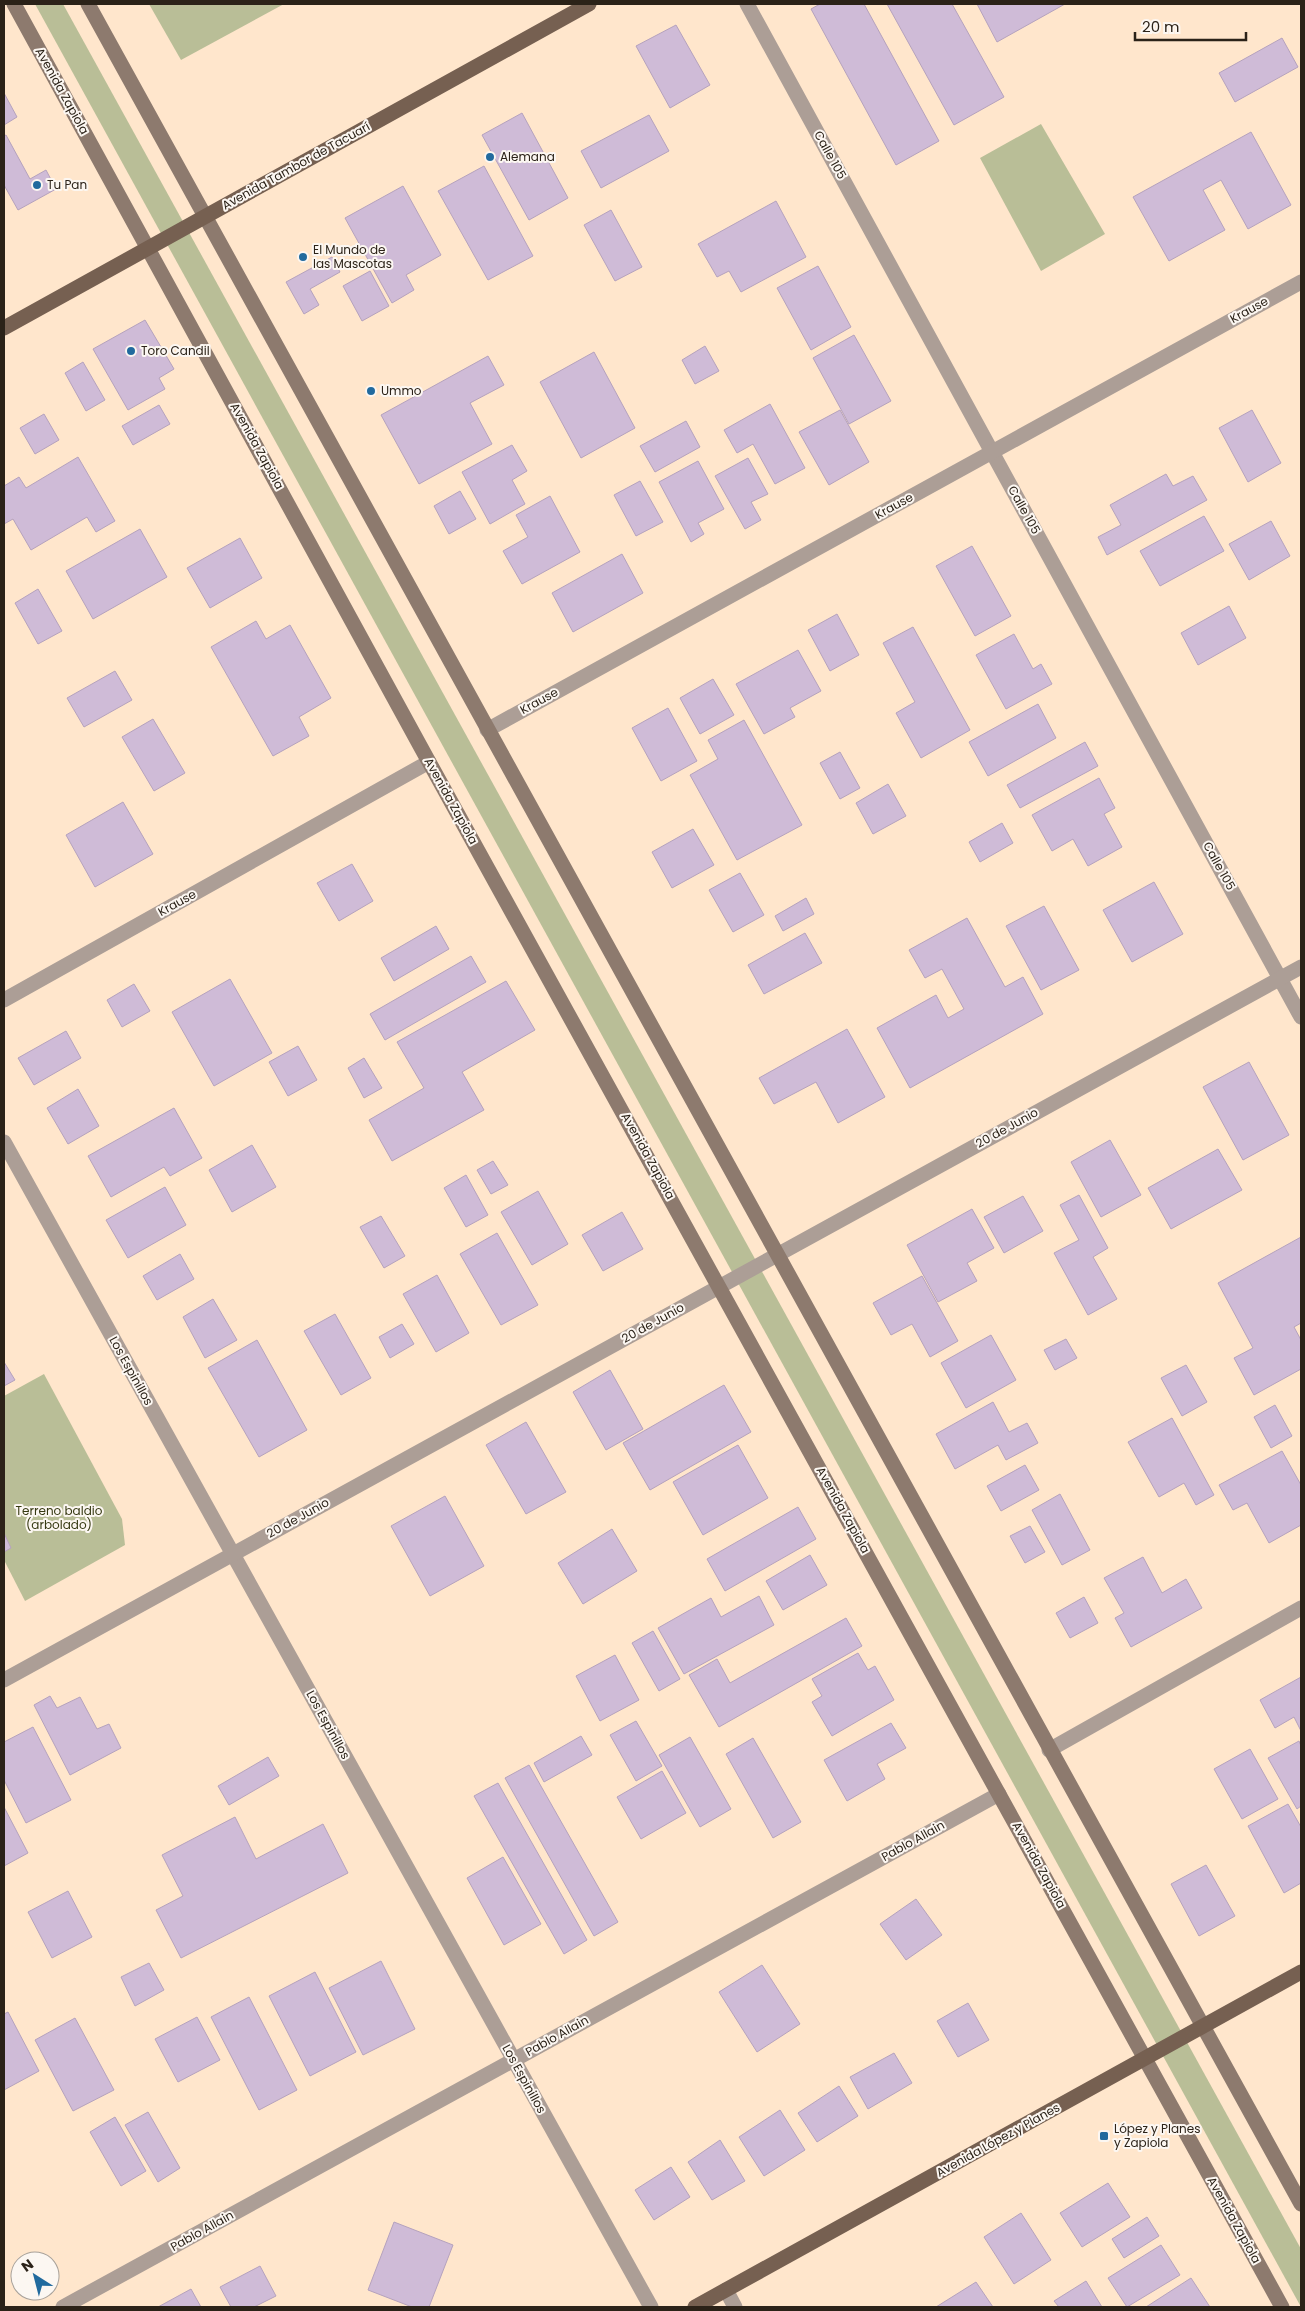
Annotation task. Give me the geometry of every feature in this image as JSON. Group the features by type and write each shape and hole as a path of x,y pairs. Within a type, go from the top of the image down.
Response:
{"main road":[{"name":"Avenida Zapiola","path":"14,4 429,762 1282,2307"},
{"path":"88,4 1301,2204"},
{"name":"Avenida Tambor de Tacuarí","path":"4,328 588,4"},
{"name":"Avenida López y Planes","path":"696,2307 1301,1972"}],"street":[{"name":"Calle 105","path":"747,4 1301,1017"},
{"name":"Krause","path":"487,730 1301,282"},
{"name":"Krause","path":"4,1000 429,762"},
{"name":"20 de Junio","path":"4,1680 1301,967"},
{"name":"Los Espinillos","path":"4,1142 652,2307"},
{"path":"1049,1750 1301,1608"},
{"name":"Pablo Allain","path":"63,2307 999,1794"},
{"path":"726,2290 735,2307"}],"green space":[{"path":"35,4 63,4 1301,2249 1301,2307"},
{"path":"149,4 284,4 181,60"},
{"path":"1041,124 1105,234 1041,271 980,158"},
{"name":"Terreno baldio (arbolado)","path":"44,1374 122,1519 125,1545 25,1601 4,1560 4,1396"}],"building":[{"path":"820,4 864,4 939,141 896,165 811,9"},
{"path":"887,4 952,4 1004,97 954,125"},
{"path":"977,4 1065,4 997,42"},
{"path":"676,25 710,85 670,108 636,46"},
{"path":"1282,38 1298,67 1235,102 1219,73"},
{"path":"4,93 17,117 4,125"},
{"path":"522,113 568,198 529,220 482,135"},
{"path":"649,115 669,151 601,188 581,151"},
{"path":"1251,132 1291,205 1248,229 1221,180 1203,190 1225,230 1169,261 1133,197"},
{"path":"6,135 30,179 46,170 56,189 18,210 4,185 4,136"},
{"path":"484,166 533,256 488,280 438,191"},
{"path":"403,186 441,255 406,275 414,290 392,303 345,218"},
{"path":"776,201 806,257 741,292 729,271 717,277 698,244"},
{"path":"611,210 642,267 615,281 584,225"},
{"path":"332,257 340,272 310,289 319,305 304,314 286,282"},
{"path":"818,266 851,327 811,350 777,288"},
{"path":"370,271 389,306 362,321 343,286"},
{"path":"145,320 174,369 159,378 165,389 128,410 93,349"},
{"path":"854,335 891,401 849,424 813,358"},
{"path":"705,346 719,371 695,384 682,360"},
{"path":"594,352 635,428 581,458 540,382"},
{"path":"488,356 504,385 470,403 492,444 419,484 381,415"},
{"path":"83,362 105,400 86,411 65,373"},
{"path":"770,404 805,468 775,484 753,444 737,453 724,430"},
{"path":"159,405 170,424 133,445 122,426"},
{"path":"840,410 869,462 829,485 799,432"},
{"path":"1252,410 1281,463 1248,482 1219,428"},
{"path":"44,414 59,440 35,454 20,428"},
{"path":"686,421 700,447 655,472 640,446"},
{"path":"512,445 527,471 512,480 525,504 490,524 462,472"},
{"path":"78,457 115,521 96,532 87,517 31,550 13,519 4,524 4,486 19,477 26,488"},
{"path":"748,458 768,494 751,502 761,520 745,529 715,476"},
{"path":"698,461 724,509 698,523 704,534 691,542 659,482"},
{"path":"1166,474 1173,486 1193,476 1207,500 1107,555 1098,537 1121,525 1110,505"},
{"path":"640,481 663,522 636,536 614,495"},
{"path":"460,491 476,519 449,534 434,506"},
{"path":"550,496 580,552 522,584 503,551 528,537 516,515"},
{"path":"1204,516 1224,551 1160,586 1140,551"},
{"path":"1271,521 1290,556 1249,580 1229,544"},
{"path":"140,529 167,577 93,619 66,571"},
{"path":"240,538 262,578 210,608 187,568"},
{"path":"972,546 1011,616 975,636 936,566"},
{"path":"622,554 643,593 573,632 552,593"},
{"path":"38,589 62,631 38,644 15,603"},
{"path":"1229,606 1246,638 1198,665 1181,633"},
{"path":"837,614 859,655 830,671 808,630"},
{"path":"256,621 266,639 290,625 331,698 299,717 309,736 273,756 211,647"},
{"path":"913,627 970,730 921,758 896,713 915,702 883,643"},
{"path":"1014,634 1033,669 1041,664 1052,684 1006,709 976,655"},
{"path":"798,650 821,691 790,708 795,717 764,734 736,684"},
{"path":"115,671 132,700 84,727 67,698"},
{"path":"713,679 734,715 700,734 680,698"},
{"path":"1038,704 1056,738 988,776 969,742"},
{"path":"668,708 697,761 661,781 632,728"},
{"path":"153,719 185,773 154,791 122,737"},
{"path":"744,720 802,825 737,860 690,775 718,759 708,740"},
{"path":"1085,742 1098,766 1020,808 1007,785"},
{"path":"840,752 860,788 840,799 820,763"},
{"path":"1099,778 1115,808 1104,814 1122,847 1088,866 1073,839 1052,851 1032,815"},
{"path":"888,784 906,816 873,834 856,803"},
{"path":"123,802 153,854 95,887 66,835"},
{"path":"1002,823 1013,843 980,862 969,842"},
{"path":"693,829 714,865 672,888 652,852"},
{"path":"352,864 373,901 339,921 317,883"},
{"path":"740,873 764,915 733,932 709,890"},
{"path":"1154,882 1183,934 1132,962 1103,910"},
{"path":"806,898 814,914 783,931 775,916"},
{"path":"1044,906 1079,970 1041,990 1006,926"},
{"path":"967,918 1005,987 1023,977 1043,1014 910,1088 877,1028 936,995 948,1018 964,1009 942,969 925,978 909,950"},
{"path":"436,926 449,949 394,981 381,958"},
{"path":"805,933 822,963 764,994 748,965"},
{"path":"471,956 486,982 385,1040 370,1014"},
{"path":"230,979 272,1053 214,1086 172,1012"},
{"path":"506,981 535,1030 462,1072 484,1110 392,1161 369,1120 424,1088 397,1042"},
{"path":"134,984 150,1011 122,1027 107,1000"},
{"path":"847,1029 885,1097 838,1123 816,1082 774,1104 759,1078"},
{"path":"66,1031 81,1058 34,1085 18,1058"},
{"path":"298,1046 317,1080 288,1096 269,1062"},
{"path":"364,1058 382,1088 364,1098 348,1068"},
{"path":"1249,1062 1289,1135 1243,1160 1203,1087"},
{"path":"78,1089 99,1126 68,1144 47,1108"},
{"path":"174,1108 202,1158 170,1176 164,1167 111,1197 88,1156"},
{"path":"1110,1140 1141,1195 1101,1217 1071,1162"},
{"path":"252,1145 276,1187 232,1212 209,1170"},
{"path":"1218,1149 1242,1190 1171,1229 1148,1188"},
{"path":"493,1161 508,1185 491,1194 477,1170"},
{"path":"466,1175 488,1215 466,1227 444,1188"},
{"path":"165,1187 186,1225 128,1258 106,1220"},
{"path":"538,1191 568,1244 532,1265 501,1212"},
{"path":"1079,1195 1108,1248 1093,1257 1117,1299 1088,1315 1054,1253 1079,1240 1060,1205"},
{"path":"1023,1196 1043,1231 1004,1253 984,1217"},
{"path":"972,1209 994,1248 967,1263 977,1281 938,1302 907,1245"},
{"path":"622,1212 643,1249 603,1271 582,1235"},
{"path":"381,1216 405,1256 384,1268 360,1227"},
{"path":"497,1233 538,1305 501,1325 460,1254"},
{"path":"1301,1237 1301,1323 1294,1327 1301,1340 1301,1369 1254,1395 1234,1358 1253,1348 1218,1283"},
{"path":"180,1254 194,1279 157,1300 143,1276"},
{"path":"437,1275 469,1333 436,1352 403,1294"},
{"path":"922,1276 958,1341 930,1357 912,1324 891,1335 873,1303"},
{"path":"213,1299 237,1340 205,1358 183,1317"},
{"path":"335,1314 371,1378 341,1395 304,1331"},
{"path":"402,1324 414,1344 390,1358 379,1337"},
{"path":"991,1335 1016,1380 966,1408 941,1363"},
{"path":"1066,1339 1077,1358 1055,1370 1044,1350"},
{"path":"257,1340 307,1430 259,1457 208,1368"},
{"path":"4,1362 15,1380 4,1386"},
{"path":"1186,1365 1207,1402 1182,1416 1161,1378"},
{"path":"610,1370 643,1429 606,1450 573,1392"},
{"path":"724,1385 751,1432 650,1490 623,1443"},
{"path":"993,1402 1009,1432 1027,1423 1038,1443 1006,1460 998,1445 955,1469 936,1434"},
{"path":"1275,1405 1292,1436 1271,1448 1254,1417"},
{"path":"1172,1418 1214,1495 1196,1505 1184,1483 1159,1497 1128,1442"},
{"path":"526,1422 566,1492 526,1514 486,1445"},
{"path":"738,1445 768,1498 703,1535 673,1482"},
{"path":"1282,1451 1301,1485 1301,1525 1269,1543 1247,1503 1233,1510 1219,1485"},
{"path":"1025,1465 1039,1490 1001,1511 987,1486"},
{"path":"1060,1494 1090,1550 1062,1565 1032,1510"},
{"path":"445,1496 484,1566 430,1596 391,1526"},
{"path":"798,1507 816,1539 725,1591 707,1559"},
{"path":"1030,1526 1045,1552 1025,1563 1010,1536"},
{"path":"612,1529 637,1571 583,1604 558,1563"},
{"path":"4,1533 11,1548 4,1552"},
{"path":"810,1555 827,1585 783,1610 766,1581"},
{"path":"1143,1557 1162,1593 1186,1579 1202,1608 1131,1647 1115,1618 1124,1613 1104,1578"},
{"path":"759,1596 774,1625 684,1674 658,1628 711,1598 721,1617"},
{"path":"1084,1597 1098,1623 1070,1638 1056,1613"},
{"path":"846,1618 862,1646 719,1727 689,1675 717,1659 730,1683"},
{"path":"653,1631 680,1679 659,1691 632,1643"},
{"path":"858,1653 868,1670 875,1666 894,1700 832,1736 812,1702 822,1696 812,1679"},
{"path":"615,1655 639,1700 600,1721 576,1676"},
{"path":"1301,1677 1301,1731 1294,1717 1275,1728 1260,1700"},
{"path":"50,1696 57,1708 80,1697 97,1729 109,1724 121,1748 70,1775 34,1705"},
{"path":"636,1721 662,1766 636,1781 610,1735"},
{"path":"891,1723 906,1748 877,1764 885,1779 847,1801 824,1760"},
{"path":"33,1727 71,1800 26,1823 4,1780 4,1742"},
{"path":"581,1736 592,1755 544,1782 534,1763"},
{"path":"690,1737 731,1809 700,1827 659,1755"},
{"path":"753,1738 801,1822 773,1838 726,1754"},
{"path":"1299,1741 1301,1746 1301,1806 1297,1809 1268,1758"},
{"path":"1250,1749 1278,1799 1242,1819 1214,1769"},
{"path":"268,1757 279,1776 229,1805 218,1786"},
{"path":"529,1765 618,1922 594,1936 505,1778"},
{"path":"662,1771 686,1813 641,1839 617,1797"},
{"path":"498,1783 587,1940 564,1954 474,1796"},
{"path":"1288,1804 1301,1827 1301,1883 1284,1893 1248,1826"},
{"path":"4,1807 28,1853 4,1866"},
{"path":"235,1817 256,1859 323,1824 348,1873 181,1958 156,1910 183,1896 162,1855"},
{"path":"503,1857 541,1924 504,1945 467,1878"},
{"path":"1206,1865 1235,1916 1199,1936 1171,1884"},
{"path":"68,1891 92,1937 52,1958 28,1912"},
{"path":"916,1899 942,1935 906,1960 880,1924"},
{"path":"381,1961 415,2029 363,2055 329,1988"},
{"path":"149,1963 164,1990 135,2006 121,1977"},
{"path":"762,1965 800,2024 757,2052 719,1992"},
{"path":"315,1972 356,2052 310,2076 269,1996"},
{"path":"249,1997 297,2090 259,2110 211,2017"},
{"path":"968,2003 989,2040 958,2057 937,2021"},
{"path":"8,2012 39,2071 4,2090 4,2014"},
{"path":"197,2017 220,2060 178,2082 155,2039"},
{"path":"75,2018 114,2090 73,2111 35,2040"},
{"path":"894,2053 912,2083 868,2109 850,2077"},
{"path":"839,2086 858,2116 817,2142 798,2113"},
{"path":"780,2110 805,2150 764,2176 739,2137"},
{"path":"148,2112 180,2168 158,2182 125,2125"},
{"path":"115,2117 146,2171 121,2186 90,2132"},
{"path":"720,2140 745,2181 712,2200 688,2162"},
{"path":"671,2167 690,2197 654,2220 635,2190"},
{"path":"1108,2183 1130,2217 1082,2247 1060,2213"},
{"path":"1021,2213 1051,2260 1014,2284 984,2237"},
{"path":"1147,2217 1159,2236 1124,2258 1112,2239"},
{"path":"394,2222 453,2245 429,2307 412,2307 368,2290"},
{"path":"1161,2245 1180,2275 1127,2307 1108,2278"},
{"path":"260,2266 276,2296 254,2307 231,2307 220,2287"},
{"path":"1191,2278 1210,2307 1146,2307"},
{"path":"1086,2281 1102,2307 1059,2307 1054,2301"},
{"path":"976,2282 993,2307 936,2307"},
{"path":"191,2289 201,2307 158,2307"}],"place":[{"name":"Alemana","path":"490,157"},
{"name":"Tu Pan","path":"37,185"},
{"name":"El Mundo de las Mascotas","path":"303,257"},
{"name":"Toro Candil","path":"131,351"},
{"name":"Ummo","path":"371,391"},
{"name":"López y Planes y Zapiola","path":"1104,2136"}]}
